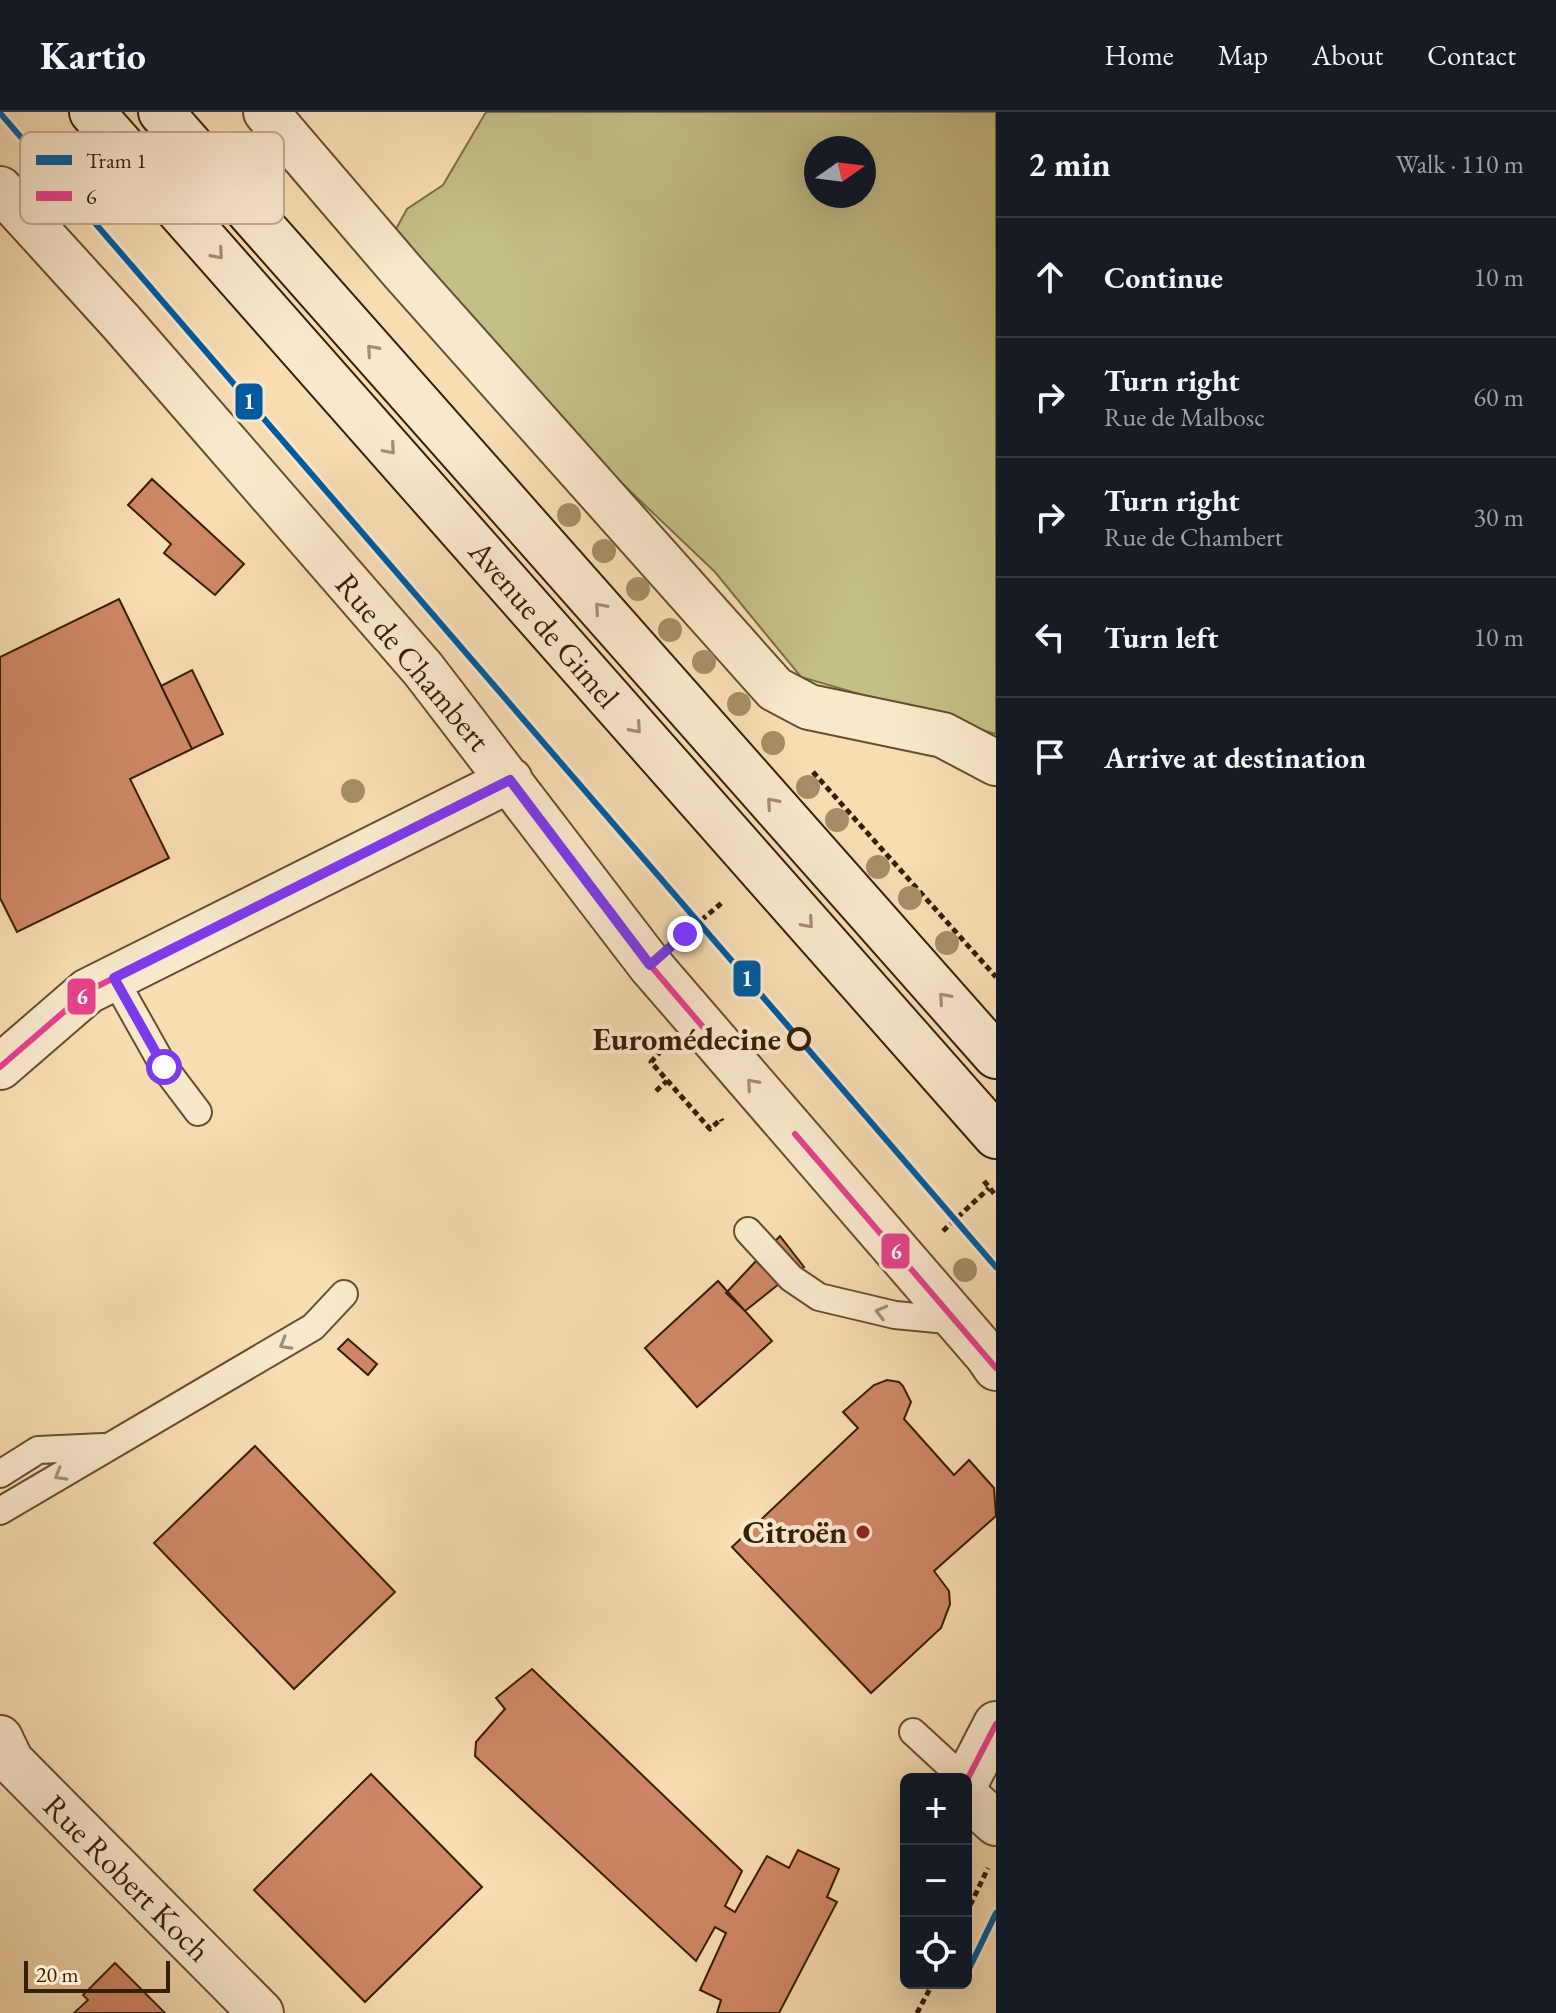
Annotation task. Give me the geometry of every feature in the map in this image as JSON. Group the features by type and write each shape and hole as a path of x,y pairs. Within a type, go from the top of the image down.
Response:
{"street":[{"name":"Avenue de Gimel","path":"92,112 110,132"},
{"name":"Avenue de Gimel","path":"161,112 179,132"},
{"path":"266,112 283,132"},
{"path":"284,133 444,318 775,689 809,707 943,735 996,763"},
{"name":"Rue de Chambert","path":"0,189 20,211"},
{"name":"Rue de Chambert","path":"32,224 423,669 650,965 996,1368"},
{"name":"Avenue de Gimel","path":"191,224 996,1136"},
{"name":"Avenue de Gimel","path":"260,224 996,1056"},
{"path":"0,1067 88,991 510,780"},
{"path":"970,1773 996,1724"},
{"name":"Rue Robert Koch","path":"0,1738 11,1761 261,2013"},
{"path":"972,1801 996,1823"}],"lane":[{"path":"114,978 164,1067 198,1112"},
{"path":"748,1231 791,1278 819,1297 895,1315 958,1321"},
{"path":"0,1511 313,1327 344,1294"},
{"path":"0,1474 38,1450 107,1447"},
{"path":"913,1732 957,1773"}],"path":[{"path":"650,965 730,896"},
{"path":"651,1041 660,1052 651,1062 710,1129 721,1119 730,1131"},
{"path":"656,1091 668,1081"},
{"path":"938,1236 989,1188 996,1196"},
{"path":"972,1902 988,1869"},
{"path":"917,2013 930,1989"}],"shaded area":[{"path":"486,112 996,112 996,734 801,677 715,572 567,431 396,229 407,209 443,185"}],"building":[{"path":"152,479 244,564 215,595 164,553 171,544 128,505"},
{"path":"119,599 192,749 130,779 169,858 17,932 0,898 0,657"},
{"path":"192,670 223,734 192,749 161,686"},
{"path":"780,1236 804,1267 779,1284 756,1261"},
{"path":"756,1261 779,1284 745,1311 726,1293"},
{"path":"718,1281 772,1341 697,1407 645,1348"},
{"path":"348,1339 377,1364 368,1375 338,1349"},
{"name":"Citroën","path":"887,1380 903,1386 911,1402 904,1419 954,1475 969,1460 994,1488 996,1516 934,1571 949,1591 950,1604 941,1628 871,1693 732,1547 858,1428 843,1412 874,1385"},
{"path":"255,1446 395,1592 294,1689 154,1543"},
{"path":"532,1669 742,1871 725,1906 735,1912 767,1856 789,1868 798,1850 839,1869 827,1897 837,1902 779,2013 717,2013 721,2000 700,1990 726,1933 715,1927 696,1961 475,1756 476,1742 505,1709 496,1698"},
{"path":"371,1774 482,1887 365,2002 254,1890"},
{"path":"115,1963 165,2013 74,2013 88,2000 83,1995"}],"tram line":[{"name":"1","path":"0,113 20,136"},
{"name":"1","path":"96,224 996,1267"},
{"name":"1","path":"972,1963 996,1913"}],"transit line":[{"name":"6","path":"0,1067 88,991 510,780 650,965 709,1034"},
{"name":"6","path":"795,1134 996,1368"},
{"name":"6","path":"971,1773 996,1724"}],"place":[{"name":"Euromédecine","path":"799,1039"},
{"name":"Citroën","path":"863,1532"}],"route":[{"path":"164,1067 114,978 510,780 650,965 685,934"}]}
